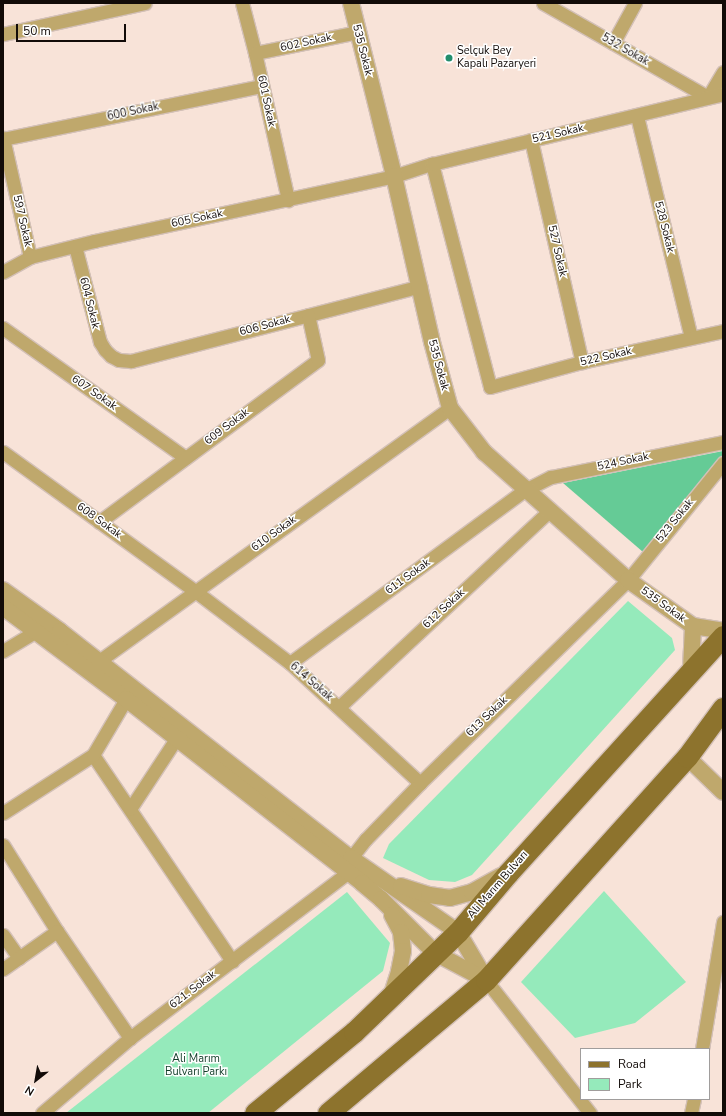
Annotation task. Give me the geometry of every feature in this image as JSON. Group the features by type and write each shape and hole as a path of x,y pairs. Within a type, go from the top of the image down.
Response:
{"main road":[{"name":"Ali Marım Bulvarı","path":"255,1113 354,1032 458,932 508,873 691,669 723,636"},
{"path":"328,1113 486,980 687,757 723,708"}],"street":[{"path":"3,34 145,3"},
{"name":"601 Sokak","path":"242,3 255,53 288,200"},
{"name":"535 Sokak","path":"351,3 394,176 441,379 450,408 484,452 549,511 628,580 692,626"},
{"name":"532 Sokak","path":"543,3 708,96"},
{"path":"612,43 635,3"},
{"name":"602 Sokak","path":"255,53 357,32"},
{"path":"708,96 723,72"},
{"name":"600 Sokak","path":"3,139 262,86"},
{"name":"521 Sokak","path":"394,176 432,164 637,116 708,96 723,94"},
{"name":"528 Sokak","path":"637,116 691,338"},
{"name":"597 Sokak","path":"3,139 30,257"},
{"name":"527 Sokak","path":"531,140 582,362"},
{"name":"522 Sokak","path":"432,164 490,387 582,362 723,331"},
{"name":"605 Sokak","path":"3,272 30,257 94,240 288,200 394,176"},
{"name":"604 Sokak","path":"75,246 95,328 105,350 111,356"},
{"name":"606 Sokak","path":"111,356 119,360 131,361 420,286"},
{"name":"609 Sokak","path":"100,522 318,360 308,315"},
{"name":"607 Sokak","path":"3,328 186,458"},
{"name":"610 Sokak","path":"99,661 450,408"},
{"name":"524 Sokak","path":"526,490 551,477 723,442"},
{"name":"608 Sokak","path":"3,452 195,591"},
{"name":"523 Sokak","path":"628,580 723,463"},
{"name":"611 Sokak","path":"290,663 526,490"},
{"name":"612 Sokak","path":"339,707 549,511"},
{"name":"613 Sokak","path":"349,866 366,839 420,782 628,580"},
{"path":"3,590 99,661 349,866 435,953 486,980"},
{"name":"614 Sokak","path":"195,591 290,663 420,782"},
{"path":"3,607 126,699 176,739 349,866 381,879 429,895 450,898 472,892 508,873"},
{"path":"691,669 692,626 723,631"},
{"path":"3,651 36,631"},
{"path":"3,813 93,755 126,699"},
{"path":"130,809 176,739"},
{"path":"93,755 232,961"},
{"path":"687,757 723,792"},
{"path":"3,845 56,931 130,1038"},
{"name":"621. Sokak","path":"42,1113 130,1038 232,961 349,866"},
{"path":"381,879 458,932 486,980 590,1113"},
{"path":"381,899 401,932 403,951 400,972 392,995"},
{"path":"702,1048 723,922"},
{"path":"3,969 56,931"},
{"path":"3,935 19,958"},
{"path":"691,1113 694,1100"}],"green space":[{"path":"723,451 723,459 643,552 563,483"},
{"path":"628,601 672,638 675,650 472,875 455,882 429,880 383,858 389,844"},
{"path":"604,891 686,982 635,1023 575,1038 521,982"},
{"name":"Ali Marım Bulvarı Parkı","path":"347,892 390,943 383,971 208,1113 66,1113"}],"place":[{"name":"Selçuk Bey Kapalı Pazaryeri","path":"449,58"}]}
